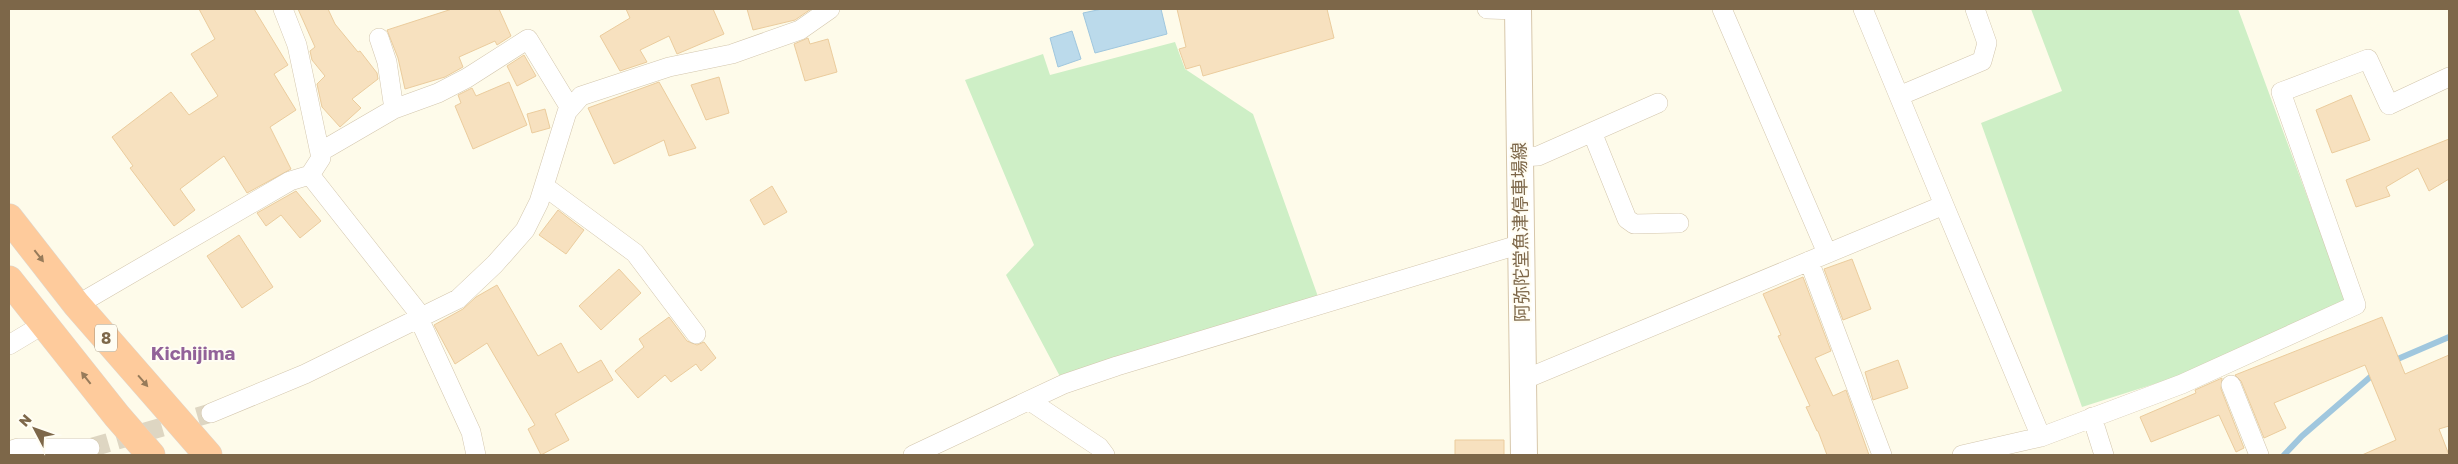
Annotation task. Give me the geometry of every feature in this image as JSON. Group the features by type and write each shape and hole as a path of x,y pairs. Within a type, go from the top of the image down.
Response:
{"highway":[{"name":"8","path":"9,218 77,305 208,455"},
{"name":"8","path":"9,280 116,416 151,455"}],"main road":[{"name":"阿弥陀堂魚津停車場線","path":"1518,9 1524,455"}],"street":[{"path":"77,305 290,181 310,175 321,158 297,45 283,9"},
{"path":"211,413 304,374 458,299 525,230 539,202 567,112 581,96 669,67 732,54 800,30 830,9"},
{"path":"1487,9 1518,9"},
{"path":"1722,9 1827,253"},
{"path":"1863,9 2041,436"},
{"path":"1899,96 1982,61 1987,43 1975,9"},
{"path":"379,38 387,62 394,109"},
{"path":"320,152 394,109 438,92 467,78 528,39 570,108"},
{"path":"1962,455 2041,436 2182,384 2356,305 2281,92 2368,59 2388,105 2449,77"},
{"path":"1520,157 1538,156 1658,103"},
{"path":"1592,132 1627,219 1634,224 1679,223"},
{"path":"310,175 421,316 421,323 471,432 476,455"},
{"path":"544,186 635,253 696,334"},
{"path":"1523,380 1944,205"},
{"path":"913,455 1064,384 1117,366 1521,244"},
{"path":"1810,261 1882,455"},
{"path":"9,345 44,324"},
{"path":"2231,386 2258,455"},
{"path":"1030,400 1099,447 1105,455"},
{"path":"2092,417 2104,455"},
{"path":"9,450 18,448 90,448"}],"green space":[{"path":"2031,9 2238,9 2346,302 2173,378 2082,407 1981,123 2062,91"},
{"path":"1175,42 1185,69 1253,114 1321,305 1064,384 1006,275 1034,245 965,80 1043,54 1050,75"}],"water":[{"path":"1102,9 1161,9 1167,34 1095,53 1083,13"},
{"path":"1072,31 1081,59 1058,67 1050,38"}],"building":[{"path":"199,9 254,9 288,65 274,74 296,110 270,127 291,169 247,193 224,156 180,189 195,210 174,226 130,168 133,166 112,137 171,92 189,115 218,96 191,54 215,39"},
{"path":"298,9 328,9 335,24 377,73 378,79 352,99 361,108 340,127 322,107 317,84 325,76 312,60 310,51 315,47"},
{"path":"452,9 499,9 511,36 497,45 495,41 459,57 463,67 445,77 405,89 398,58 387,30"},
{"path":"626,9 713,9 724,34 677,54 669,36 640,50 647,62 620,71 600,36 630,18"},
{"path":"747,9 811,9 795,20 753,30"},
{"path":"1177,9 1327,9 1334,38 1203,76 1200,65 1186,69 1179,49 1186,47"},
{"path":"808,38 810,44 828,39 837,72 805,81 794,44"},
{"path":"524,55 536,76 517,86 507,66"},
{"path":"719,77 729,113 706,120 691,85"},
{"path":"509,82 527,125 473,149 455,106 461,103 458,95 472,88 476,96"},
{"path":"659,82 696,148 669,156 664,140 614,164 588,108"},
{"path":"2351,95 2370,140 2332,153 2316,110"},
{"path":"545,109 550,128 532,133 527,114"},
{"path":"2449,139 2449,179 2429,191 2418,168 2386,187 2390,196 2356,207 2346,180"},
{"path":"772,186 787,212 764,225 750,200"},
{"path":"296,191 321,221 300,238 281,215 266,226 257,213"},
{"path":"558,210 584,230 566,254 539,235"},
{"path":"239,235 273,287 242,308 207,256"},
{"path":"1852,259 1871,309 1843,320 1824,269"},
{"path":"619,269 641,293 601,330 579,306"},
{"path":"1803,277 1831,351 1815,358 1833,396 1846,390 1869,455 1827,455 1806,407 1810,406 1778,336 1781,335 1763,294"},
{"path":"497,285 538,356 561,343 578,373 601,360 613,380 555,414 569,440 541,455 528,429 535,425 487,343 455,364 434,325 463,309 476,297"},
{"path":"669,317 687,341 697,345 704,342 716,358 701,371 696,364 671,382 665,375 638,398 615,371 644,347 639,339"},
{"path":"2382,317 2405,374 2449,355 2449,426 2439,429 2449,455 2362,455 2396,440 2365,365 2274,403 2286,428 2264,438 2241,381 2235,375"},
{"path":"1898,360 1908,388 1873,400 1865,372"},
{"path":"2222,378 2221,389 2244,448 2236,452 2219,415 2151,442 2140,417 2196,393 2195,390"},
{"path":"1455,440 1504,440 1504,455 1455,455"}],"waterway":[{"path":"2393,361 2449,337"},
{"path":"2284,455 2302,436 2376,372"}],"tunnel":[{"path":"90,448 211,413"}],"district":[{"name":"Kichijima","path":"193,353"}]}
